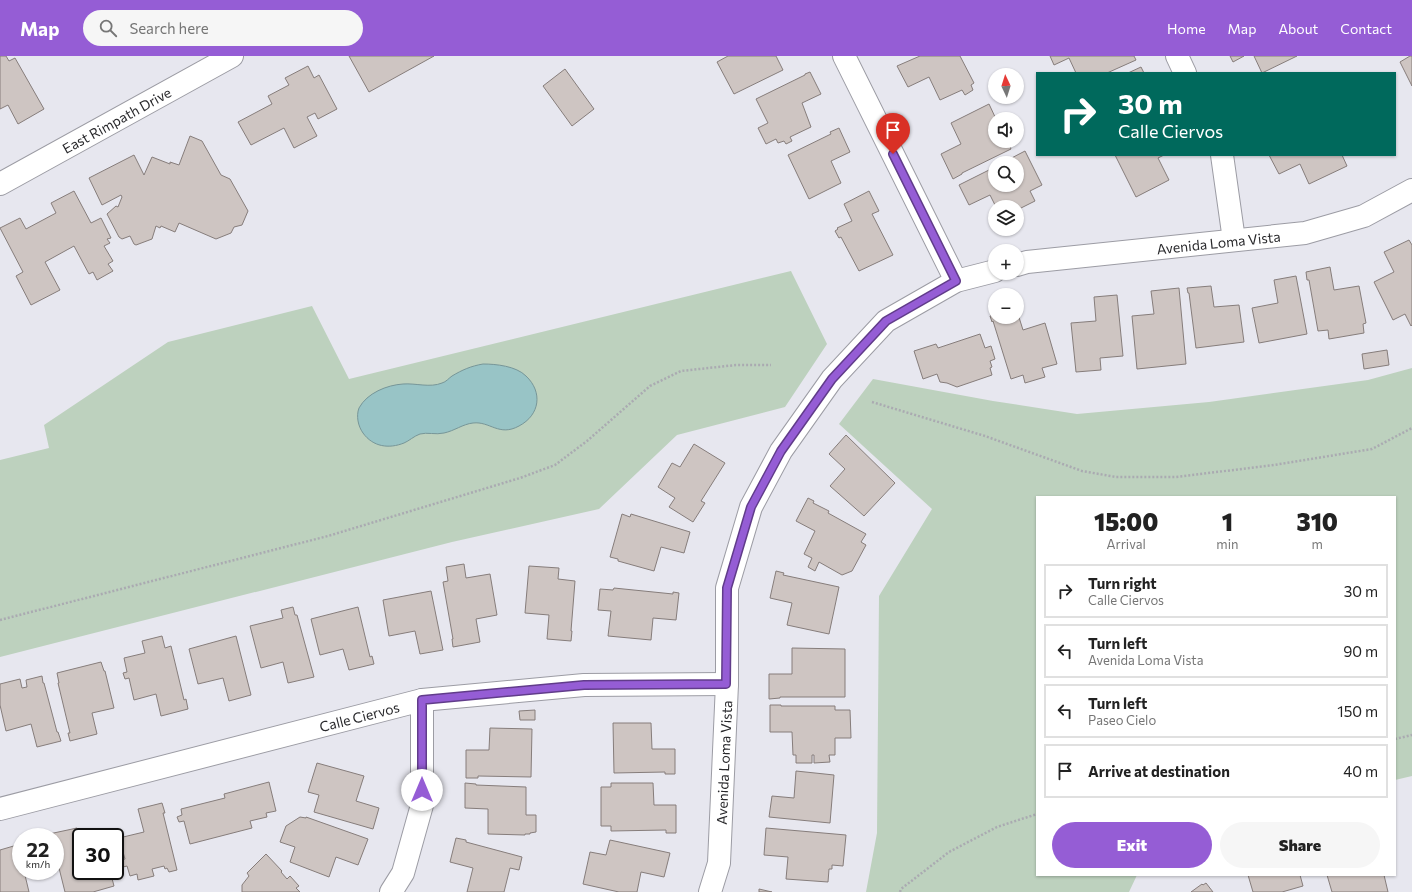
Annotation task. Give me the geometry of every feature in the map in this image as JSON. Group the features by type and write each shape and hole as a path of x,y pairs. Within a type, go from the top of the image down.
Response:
{"street":[{"name":"East Rimpath Drive","path":"0,184 232,56"},
{"path":"844,56 956,281"},
{"path":"1177,56 1185,72"},
{"path":"1222,156 1234,240"},
{"name":"Avenida Loma Vista","path":"1024,263 1305,233 1364,216 1412,190"},
{"name":"Avenida Loma Vista","path":"710,892 719,863 726,684 727,588 751,507 781,451 832,379 886,321 956,281 988,272"},
{"name":"Calle Ciervos","path":"0,809 422,700 584,685 726,684"},
{"path":"391,892 403,873 422,805 422,700"}],"path":[{"path":"0,620 328,536 520,478 555,465 588,441 650,386 681,371 736,364 772,365"},
{"path":"872,402 985,436 1082,471 1116,477 1176,477 1274,465 1372,449 1412,428"},
{"path":"1396,739 1412,735"},
{"path":"900,892 901,889 949,852 997,827 1036,814"}],"green space":[{"path":"791,271 827,344 785,407 677,435 599,509 452,542 0,657 0,460 49,448 44,425 168,342 312,306 349,379"},
{"path":"1412,368 1412,776 1396,780 1396,496 1036,496 1036,876 1137,876 1129,892 866,892 877,833 879,596 932,509 839,424 873,379 993,401 1077,414 1209,402 1368,380"}],"water":[{"path":"483,364 500,365 517,370 526,376 531,382 537,396 537,403 531,416 519,426 506,430 485,424 473,423 444,433 420,434 404,443 393,446 382,446 376,444 367,438 361,430 358,411 367,398 372,394 390,386 403,384 428,385 445,382 463,370"}],"building":[{"path":"0,56 6,56 9,61 15,58 44,109 18,124 8,105 0,109"},
{"path":"349,56 434,56 369,92"},
{"path":"728,56 776,56 783,70 734,94 717,62"},
{"path":"920,56 960,56 974,83 971,85 973,90 965,95 962,90 940,100 929,77 908,87 897,66"},
{"path":"1050,56 1134,56 1136,60 1109,72 1076,72 1069,58 1054,65"},
{"path":"1230,56 1244,56 1233,62"},
{"path":"1254,56 1297,56 1264,72 1262,72"},
{"path":"1412,56 1412,86 1400,62"},
{"path":"308,66 314,78 319,75 337,109 318,119 315,113 307,117 317,136 294,148 284,128 251,145 238,122 272,104 268,96 289,85 285,78"},
{"path":"1141,67 1144,72 1130,72"},
{"path":"565,69 594,109 572,126 543,86"},
{"path":"810,72 821,94 802,103 811,127 790,137 792,141 786,144 784,141 778,143 776,139 766,144 758,128 768,123 756,99"},
{"path":"989,104 993,112 988,112 988,148 1011,149 997,156 988,156 988,160 953,179 941,154 961,144 951,123"},
{"path":"839,128 850,152 831,161 841,183 809,199 788,155 831,134 830,132"},
{"path":"190,136 202,141 221,175 230,179 248,211 242,225 234,227 231,233 216,239 179,223 175,232 161,226 160,228 156,226 152,239 136,245 130,236 122,239 119,237 107,214 116,206 118,207 122,197 121,195 102,205 89,178 134,155 144,175 152,157 170,164 170,162 179,165"},
{"path":"1025,151 1042,185 1030,191 1035,201 1024,206 1024,200 992,200 990,195 969,205 959,185 988,170 988,192 1024,192 1024,156 1015,156"},
{"path":"1116,156 1162,156 1158,158 1169,180 1136,197"},
{"path":"1270,156 1342,156 1347,166 1309,184 1300,164 1279,174"},
{"path":"74,191 91,223 101,218 111,238 107,239 110,243 104,246 113,261 108,264 113,271 97,280 93,272 89,274 74,246 45,262 60,290 31,305 16,276 23,272 0,228 20,218 26,229 56,213 51,203"},
{"path":"869,191 879,211 872,214 893,255 859,271 841,237 839,238 835,231 838,229 837,228 852,221 844,204"},
{"path":"1409,240 1412,245 1411,326 1405,314 1393,320 1374,282 1394,272 1384,252"},
{"path":"1330,267 1334,290 1359,286 1366,323 1363,324 1364,333 1329,339 1328,330 1318,331 1309,280 1307,280 1306,272"},
{"path":"1296,276 1307,334 1259,343 1252,308 1278,303 1274,280"},
{"path":"1211,286 1214,307 1239,305 1244,342 1196,348 1189,293 1187,288"},
{"path":"1179,288 1186,364 1137,369 1132,316 1154,314 1151,291"},
{"path":"1117,295 1123,356 1100,358 1101,370 1076,372 1071,323 1096,321 1094,297"},
{"path":"1045,323 1057,364 1042,368 1045,377 1025,383 1023,375 1011,379 994,324 1021,324 1023,330"},
{"path":"980,334 985,348 991,346 995,359 990,361 992,375 957,387 940,382 937,374 923,379 914,351 936,344 938,348"},
{"path":"1387,350 1389,365 1364,369 1362,354"},
{"path":"846,435 895,483 864,516 830,486 845,469 829,454"},
{"path":"694,444 725,463 701,501 705,503 693,522 669,507 675,498 658,487 672,463 680,467"},
{"path":"808,498 814,501 813,503 829,511 828,513 866,534 861,542 866,545 852,571 842,575 819,562 815,571 808,567 812,558 804,554 815,531 796,521"},
{"path":"622,514 630,517 631,514 690,532 684,553 661,547 654,571 618,561 618,559 610,557"},
{"path":"464,564 466,578 490,574 497,615 476,619 480,642 453,647 453,639 443,582 448,581 446,567"},
{"path":"529,566 559,568 558,579 575,581 571,641 547,639 549,615 525,613"},
{"path":"776,571 784,573 783,575 839,587 829,634 787,625 792,603 770,598"},
{"path":"614,588 673,594 673,592 679,593 676,620 653,618 651,640 608,636 611,611 598,610 600,589 613,590"},
{"path":"431,591 443,650 420,654 415,631 389,636 383,600"},
{"path":"293,607 295,615 297,615 314,677 288,683 283,662 261,668 250,626 283,618 281,610"},
{"path":"358,607 370,657 372,656 374,664 349,670 343,649 320,655 311,619"},
{"path":"162,636 165,648 171,646 184,700 186,699 188,709 161,716 156,694 134,700 129,678 125,679 123,673 127,672 124,658 145,653 142,641"},
{"path":"236,636 251,695 229,701 223,678 198,684 189,649"},
{"path":"792,648 845,649 845,697 780,697 769,699 769,674 792,674"},
{"path":"101,662 105,671 114,708 92,713 97,734 70,741 68,733 70,733 57,673"},
{"path":"42,676 57,732 61,741 37,747 31,724 6,731 0,705 0,684 20,679 22,688 27,687 26,680"},
{"path":"770,705 835,706 835,710 850,710 851,738 835,738 835,755 829,755 830,762 814,763 814,755 812,755 812,763 796,763 796,755 793,755 792,732 770,732"},
{"path":"535,710 535,720 520,720 519,711"},
{"path":"613,723 651,723 652,749 675,749 675,774 665,774 665,772 614,773"},
{"path":"490,728 532,729 531,777 478,776 478,778 466,778 466,750 489,750"},
{"path":"317,763 364,776 356,801 379,808 373,829 314,812 319,795 308,792"},
{"path":"796,771 834,775 830,823 769,817 772,796 794,798"},
{"path":"269,782 276,811 266,813 267,817 250,821 252,828 190,844 184,821 179,822 177,817 182,815 181,809 225,798 224,794"},
{"path":"465,783 476,785 526,787 526,815 536,815 536,832 525,835 488,834 488,809 465,808"},
{"path":"611,783 653,783 654,805 676,805 676,833 666,833 666,830 611,831 611,826 601,826 601,787 611,787"},
{"path":"162,803 165,813 163,813 177,870 169,872 164,866 152,869 154,876 138,880 137,874 130,876 127,866 124,867 124,837 144,832 138,809"},
{"path":"300,817 306,817 368,839 358,865 336,857 329,877 290,862 295,847 280,842 286,826"},
{"path":"766,828 846,835 843,866 832,865 832,869 829,869 828,882 786,879 788,857 764,855"},
{"path":"72,829 72,880 112,880 114,886 93,892 65,892 62,880 64,880 64,831"},
{"path":"456,838 522,857 519,870 510,868 504,892 467,892 473,868 450,862"},
{"path":"610,840 670,853 664,877 641,872 637,892 619,892 583,884 590,852 606,855"},
{"path":"12,846 12,880 26,880 29,892 0,892 0,850"},
{"path":"266,854 282,871 281,872 287,879 290,876 299,886 296,888 300,892 242,892 242,885 249,876 247,873"},
{"path":"1248,876 1300,876 1303,886 1282,892 1253,892"},
{"path":"1327,876 1384,876 1388,892 1332,892"},
{"path":"1206,883 1213,892 1191,892 1202,884 1203,885"},
{"path":"759,889 772,892 759,892"}],"route":[{"path":"422,790 422,700 584,685 726,684 727,588 751,507 781,451 832,379 886,321 956,281 893,154"}]}
